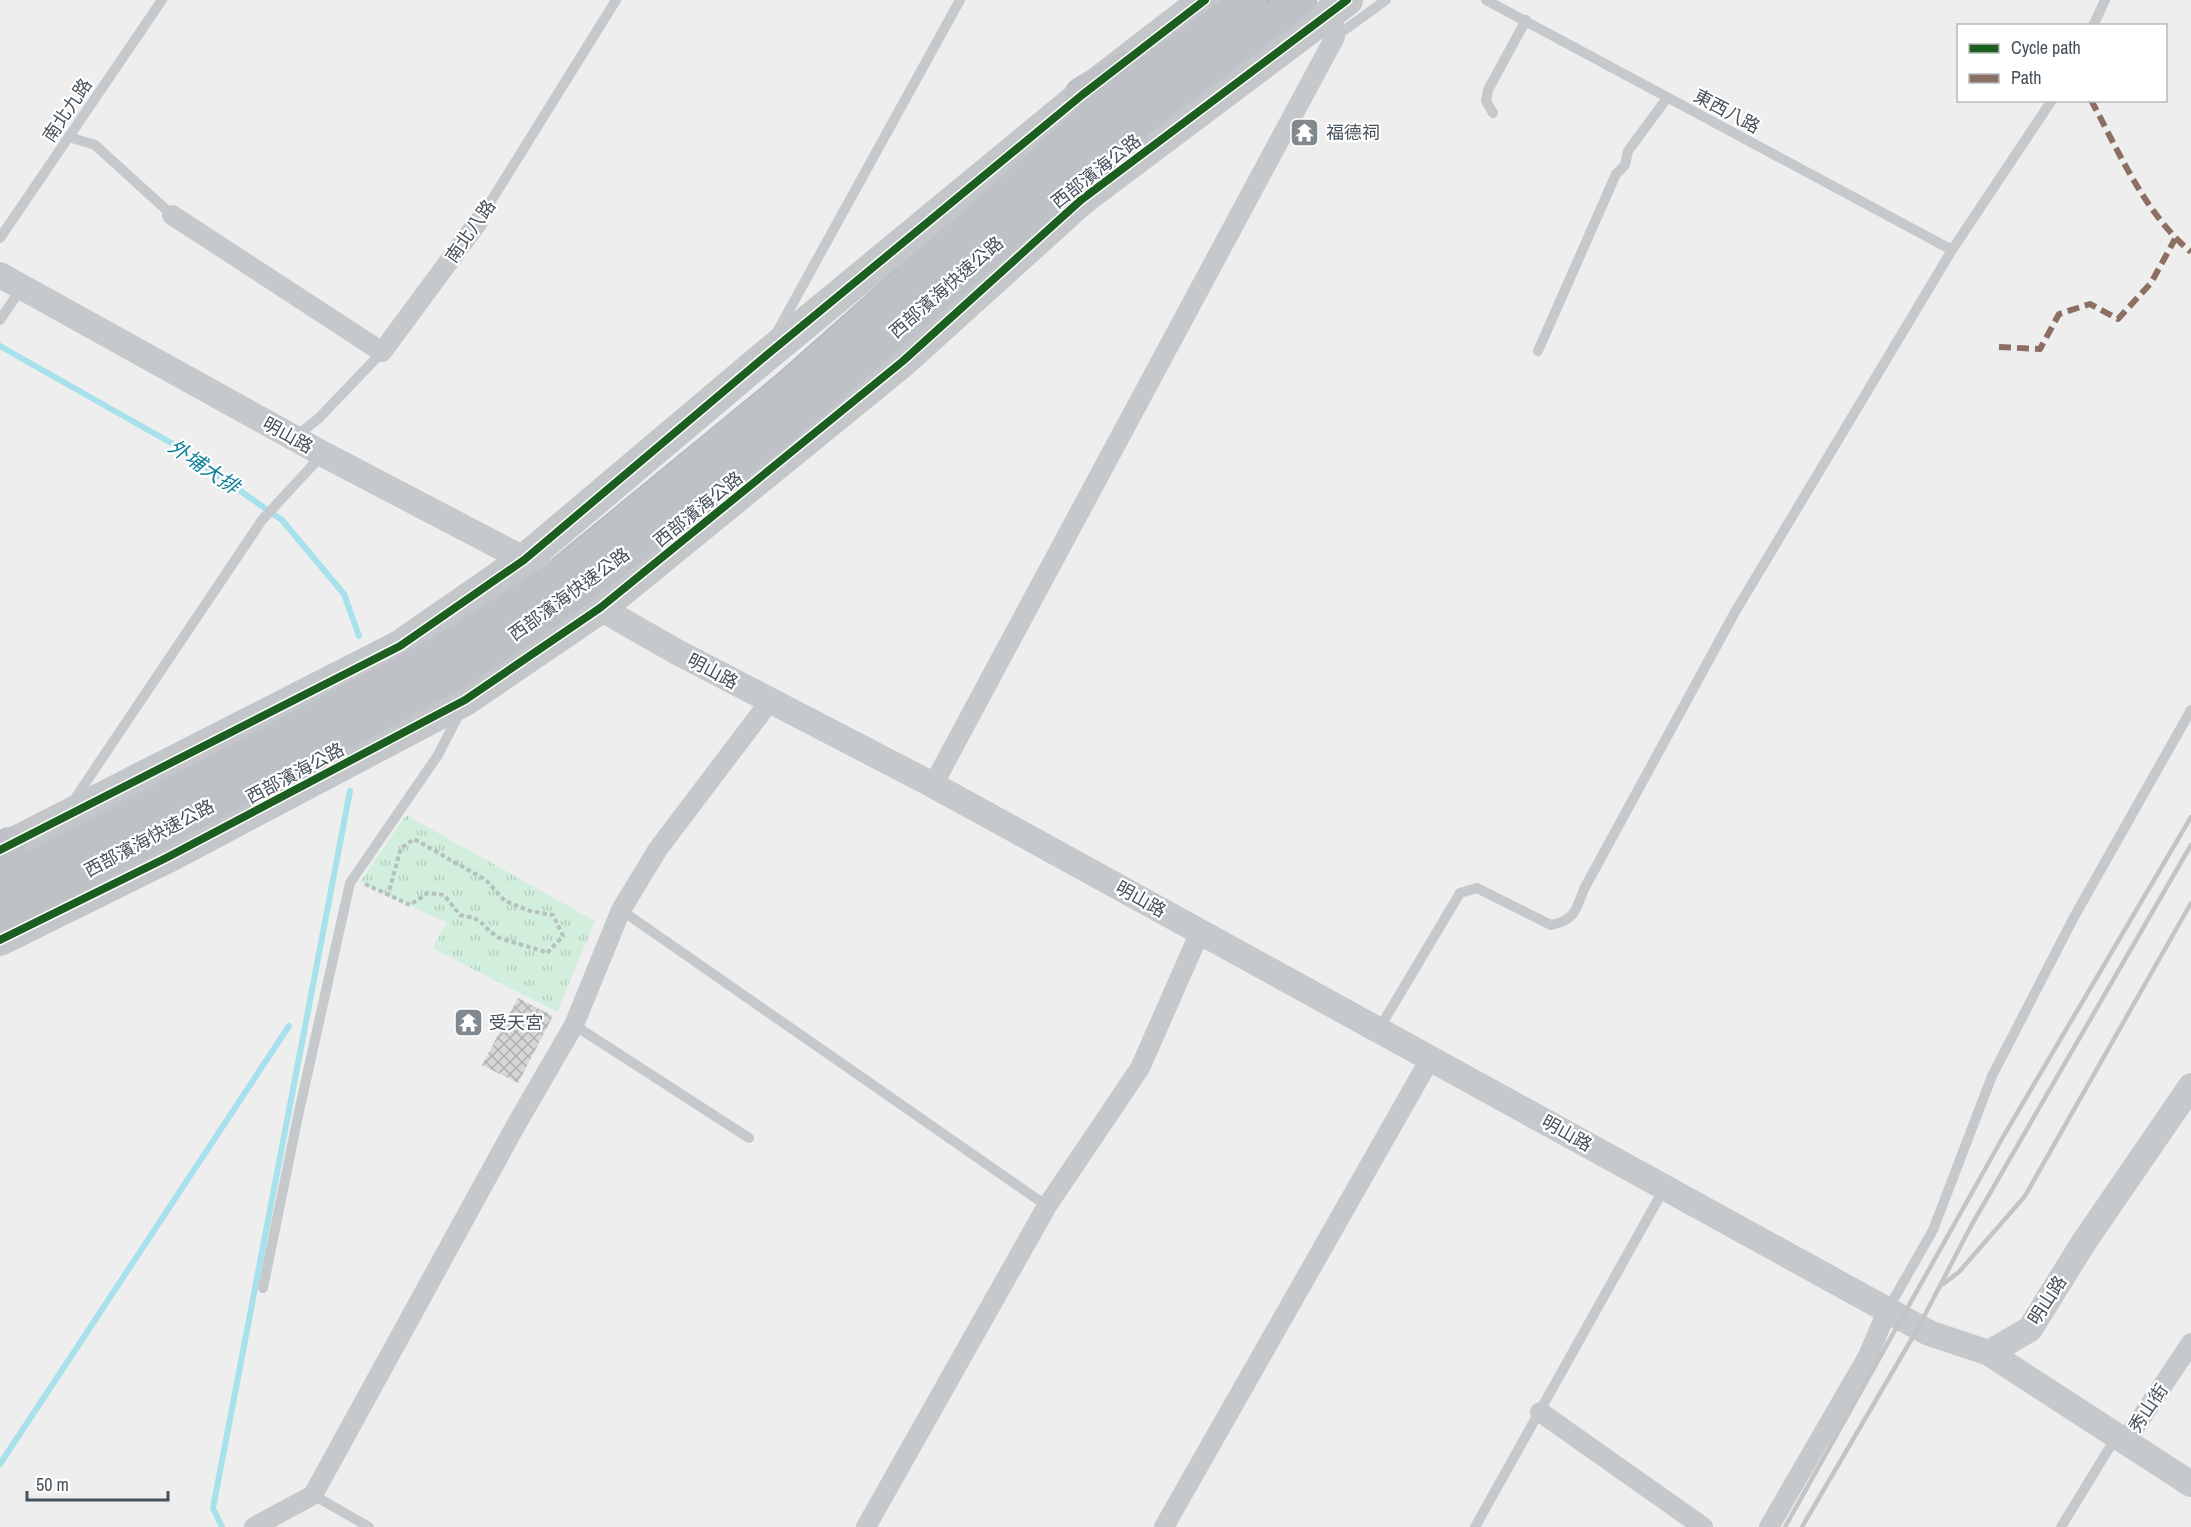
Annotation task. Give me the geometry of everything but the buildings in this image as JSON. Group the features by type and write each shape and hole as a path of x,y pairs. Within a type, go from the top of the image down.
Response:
{"highway":[{"path":"1083,95 1235,0"},
{"name":"西部濱海快速公路","path":"0,885 441,652 579,592 788,388 1125,89 1250,0"},
{"name":"西部濱海快速公路","path":"3,931 40,897 460,671 579,592 797,416 1150,111 1299,0"},
{"path":"1081,200 1331,11"},
{"path":"3,931 78,902"}],"main road":[{"path":"3,849 400,646 524,560 762,359 1083,95 1205,0"},
{"name":"西部濱海公路","path":"78,902 166,858 467,698 579,592 903,361 1081,200"}],"street":[{"path":"933,785 1331,11"},
{"path":"172,215 382,352"},
{"name":"南北八路","path":"382,352 478,222"},
{"name":"明山路","path":"11,281 323,454 524,560 770,701 933,785 1929,1333 1989,1353 2030,1329 2084,1242 2191,1086"},
{"path":"254,1527 313,1495 516,1125 574,1025 621,909 658,849 770,701"},
{"path":"866,1527 1047,1206 1140,1068 1200,932"},
{"path":"1164,1527 1430,1059"},
{"path":"1769,1527 1868,1356 1888,1309"},
{"name":"秀山街","path":"2121,1439 2191,1343"},
{"path":"1989,1353 2191,1484"},
{"path":"1540,1412 1703,1527"}],"lane":[{"name":"南北九路","path":"0,238 162,0"},
{"name":"南北八路","path":"478,222 616,0"},
{"path":"762,359 960,0"},
{"path":"1331,11 1386,0"},
{"name":"東西八路","path":"1486,0 1952,250"},
{"path":"2094,24 2105,0"},
{"path":"1493,113 1486,100 1488,90 1526,20"},
{"path":"1538,351 1616,174 1625,165 1628,151 1667,98"},
{"path":"1378,1029 1460,893 1477,888 1551,925 1567,921 1572,915 1589,878 1735,612 1952,250 2051,102"},
{"path":"69,137 95,145 172,215"},
{"path":"0,320 11,281"},
{"name":"南北八路","path":"294,438 319,418 382,352"},
{"path":"62,818 262,520 323,454"},
{"path":"263,1288 300,1104 353,879 438,755 467,698"},
{"path":"1888,1309 1933,1230 1992,1076 2074,917 2191,710"},
{"path":"621,909 1047,1206"},
{"path":"574,1025 749,1138"},
{"path":"1474,1527 1665,1187"},
{"path":"2061,1527 2121,1439"},
{"path":"313,1495 369,1527"}],"path":[{"path":"353,879 410,905 428,893 444,895 460,915 481,919 497,938 526,944 547,953 564,936 553,915 530,911 505,901 486,880 414,839 401,848 388,894"}],"green space":[{"path":"406,815 595,921 557,1012 432,948 447,923 360,882"}],"waterway":[{"name":"外埔大排","path":"0,346 173,444 282,520 344,594 359,636"},
{"path":"222,1527 213,1508 350,791"},
{"path":"0,1464 289,1026"}],"railway":[{"path":"1785,1527 2003,1137 2191,817"},
{"path":"1802,1527 1918,1328 1971,1226 2191,845"},
{"path":"1943,1284 1959,1272 2025,1196 2191,903"}],"marked path":[{"path":"2092,102 2147,201 2160,220 2191,252"},
{"path":"1999,347 2040,349 2059,314 2090,304 2118,319 2151,283 2175,239"}],"cycle path":[{"path":"0,850 400,646 524,560 762,359 1082,95 1205,0"},
{"path":"0,940 166,858 465,700 600,608 903,361 1081,200 1347,0"}],"place":[{"name":"福德祠","path":"1305,132"},
{"name":"受天宮","path":"468,1022"}]}
